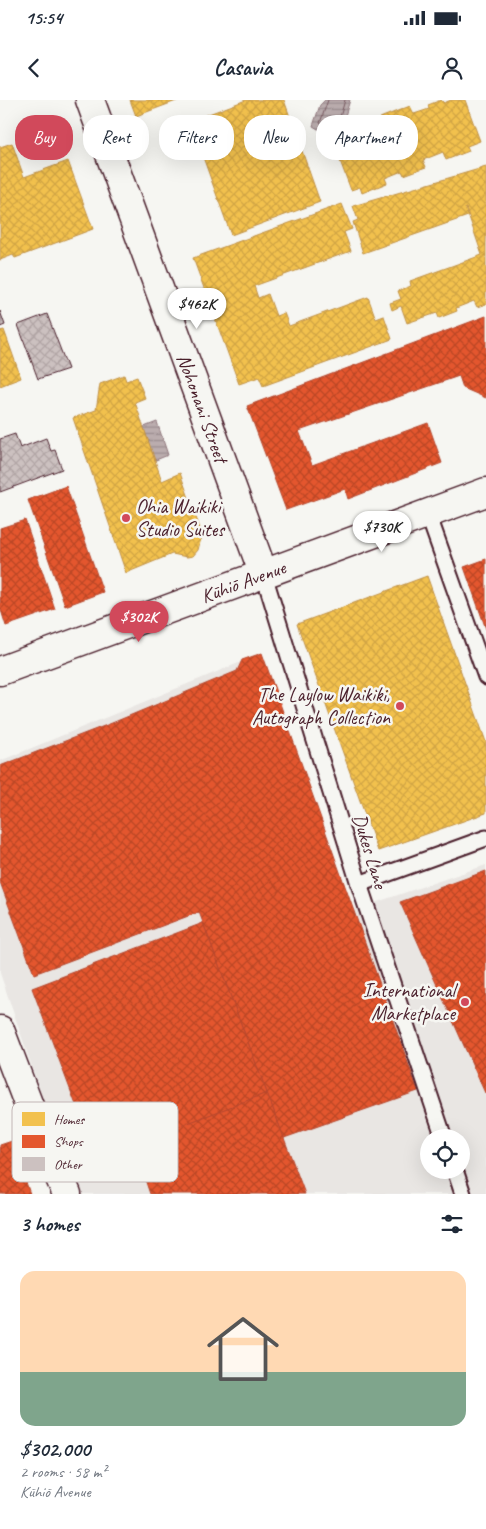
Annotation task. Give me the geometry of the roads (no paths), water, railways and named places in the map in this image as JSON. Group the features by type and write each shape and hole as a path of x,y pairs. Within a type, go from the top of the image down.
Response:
{"street":[{"name":"Nohonani Street","path":"90,100 264,575"},
{"name":"Kūhiō Avenue","path":"0,671 486,492"},
{"path":"0,1030 27,1102"},
{"path":"61,1182 66,1194"}],"lane":[{"path":"428,514 486,677"},
{"name":"Dukes Lane","path":"264,575 359,884 441,1129"},
{"path":"359,884 486,838"},
{"path":"458,1179 464,1194"}],"water":[{"path":"325,100 350,100 345,115 317,115 320,105"},
{"path":"316,117 316,128 313,126"},
{"path":"157,422 168,455 151,462 139,429"}],"place":[{"name":"Ohia Waikiki Studio Suites","path":"126,518"},
{"name":"The Laylow Waikiki, Autograph Collection","path":"400,706"},
{"name":"International Marketplace","path":"465,1002"}]}
